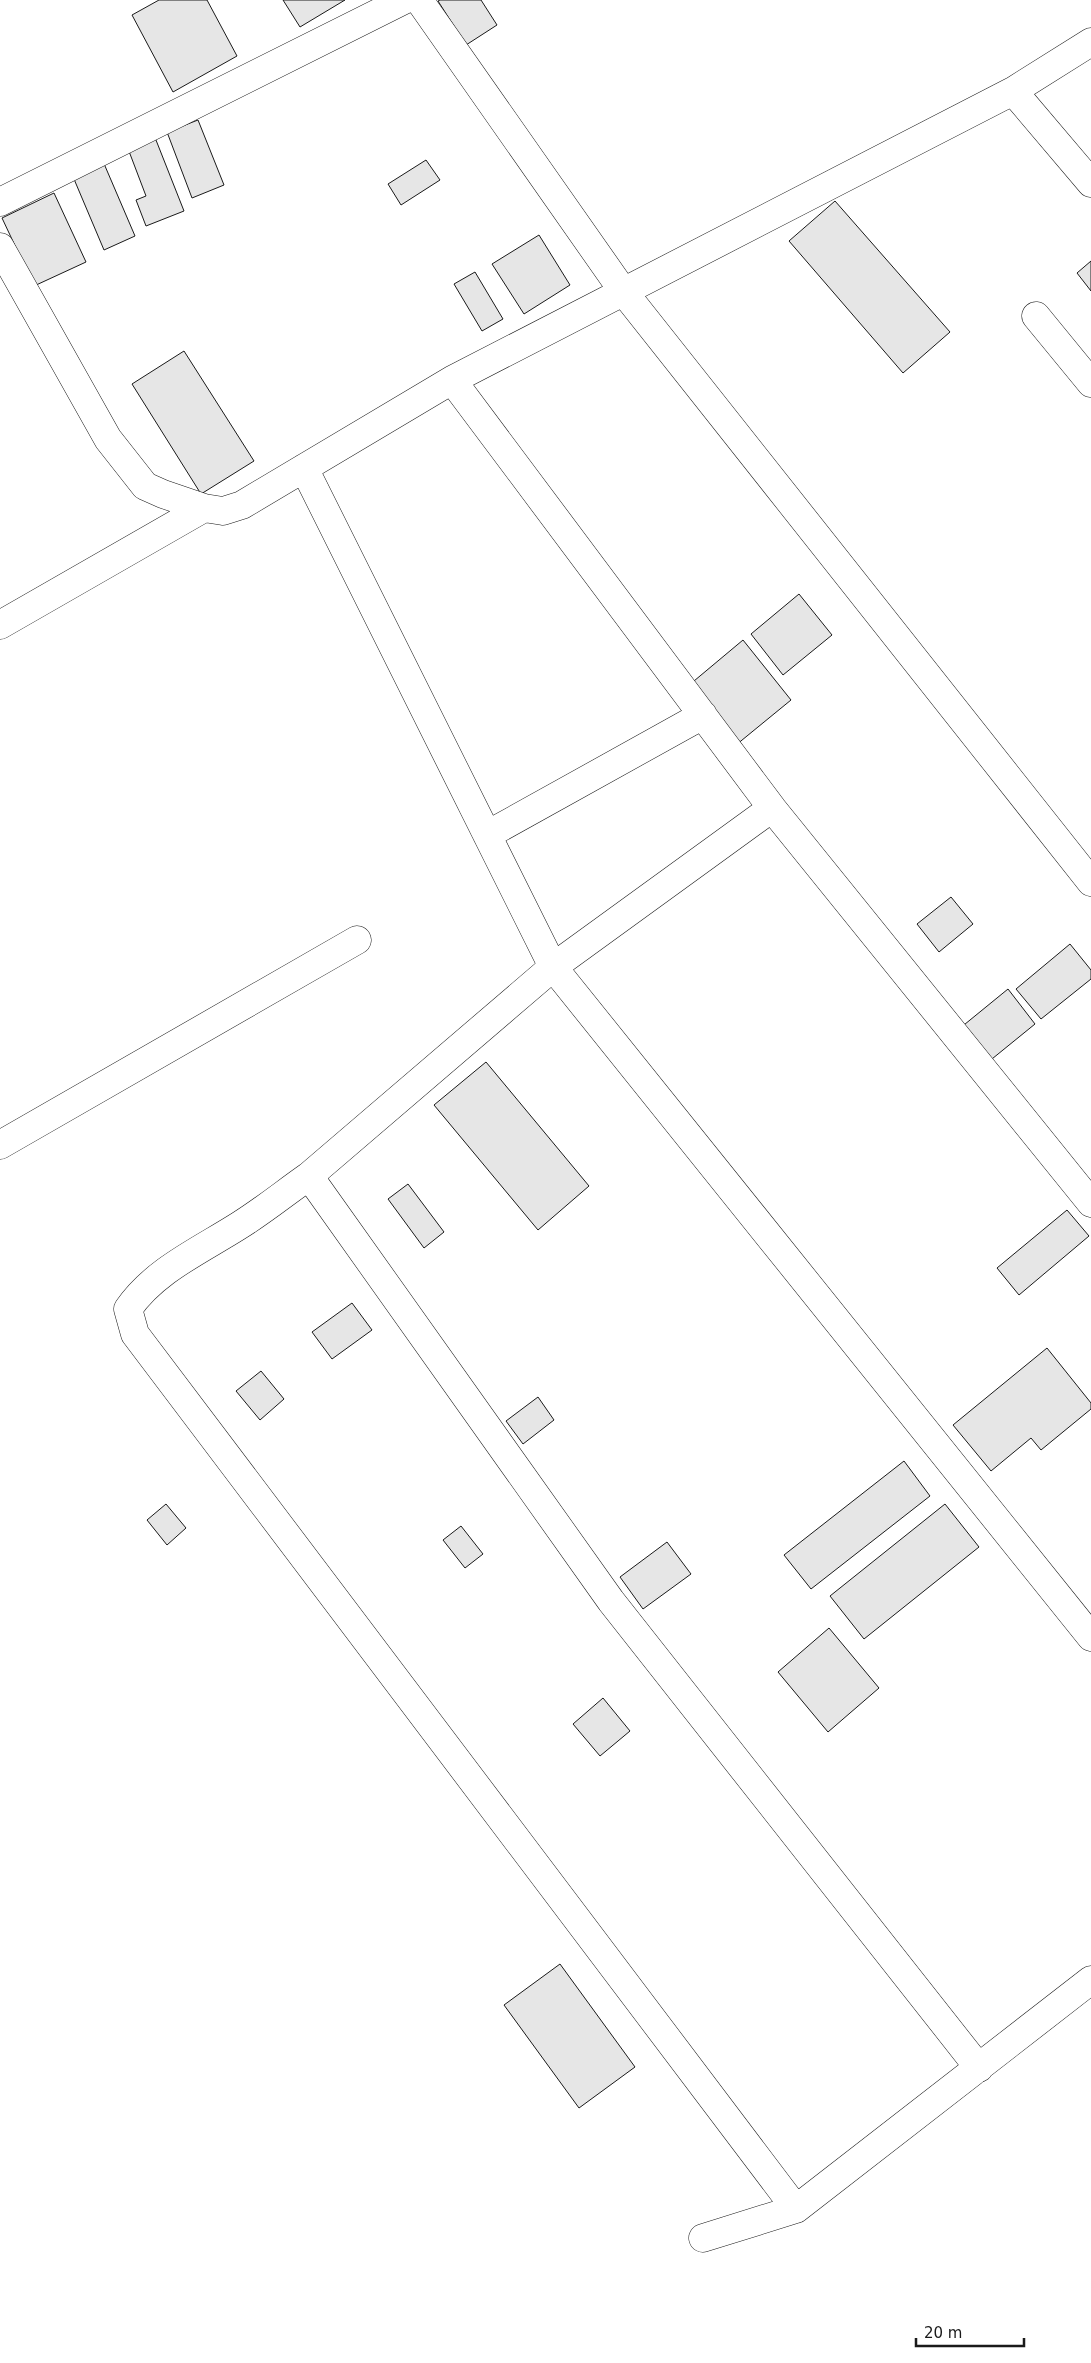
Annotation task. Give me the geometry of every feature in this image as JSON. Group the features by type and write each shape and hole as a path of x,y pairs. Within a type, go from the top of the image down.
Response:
{"street":[{"path":"0,202 404,0"},
{"path":"419,0 623,291 1091,882"},
{"path":"0,247 108,439 145,486 204,508 222,511 242,505 452,380 1013,91 1091,42"},
{"path":"1013,91 1091,183"},
{"path":"1036,316 1091,383"},
{"path":"452,380 772,808 1091,1203"},
{"path":"304,468 553,967 1091,1637"},
{"path":"0,625 204,508"},
{"path":"487,834 703,715"},
{"path":"772,808 553,967 309,1176 243,1224 157,1277 140,1292 128,1309 136,1334 796,2209"},
{"path":"0,1145 357,940"},
{"path":"309,1176 611,1600 979,2068"},
{"path":"703,2238 796,2209 1091,1980"}],"building":[{"path":"159,0 207,0 237,56 173,92 132,15"},
{"path":"283,0 345,0 300,27"},
{"path":"481,0 497,25 466,45 438,1"},
{"path":"198,120 224,185 192,198 167,132"},
{"path":"154,135 184,211 146,226 136,200 146,196 127,146"},
{"path":"102,159 135,236 104,250 71,172"},
{"path":"426,160 440,180 401,205 388,184"},
{"path":"54,193 86,262 34,286 2,218"},
{"path":"835,201 950,332 903,373 789,241"},
{"path":"539,235 570,285 524,314 492,264"},
{"path":"1091,261 1091,291 1077,273"},
{"path":"475,272 503,319 482,331 454,284"},
{"path":"184,351 254,461 201,494 132,384"},
{"path":"799,594 832,635 783,675 751,634"},
{"path":"743,640 791,700 736,745 688,686"},
{"path":"951,897 973,924 939,952 917,924"},
{"path":"1070,944 1091,970 1091,979 1041,1019 1016,989"},
{"path":"1008,989 1035,1024 987,1063 959,1029"},
{"path":"486,1062 589,1186 538,1230 434,1105"},
{"path":"408,1184 444,1232 424,1248 388,1199"},
{"path":"1067,1210 1089,1236 1019,1295 997,1268"},
{"path":"352,1303 372,1330 332,1359 312,1332"},
{"path":"1047,1348 1091,1403 1091,1409 1041,1450 1031,1438 991,1471 953,1425"},
{"path":"261,1371 284,1399 260,1420 236,1391"},
{"path":"538,1397 554,1420 523,1444 506,1421"},
{"path":"904,1461 930,1496 811,1589 784,1555"},
{"path":"166,1504 186,1528 167,1545 147,1520"},
{"path":"945,1504 979,1547 864,1639 830,1596"},
{"path":"461,1526 483,1554 465,1568 443,1540"},
{"path":"667,1542 691,1574 643,1609 620,1577"},
{"path":"829,1628 879,1688 828,1732 778,1672"},
{"path":"603,1698 630,1731 600,1756 573,1724"},
{"path":"560,1964 635,2067 579,2108 504,2005"}]}
